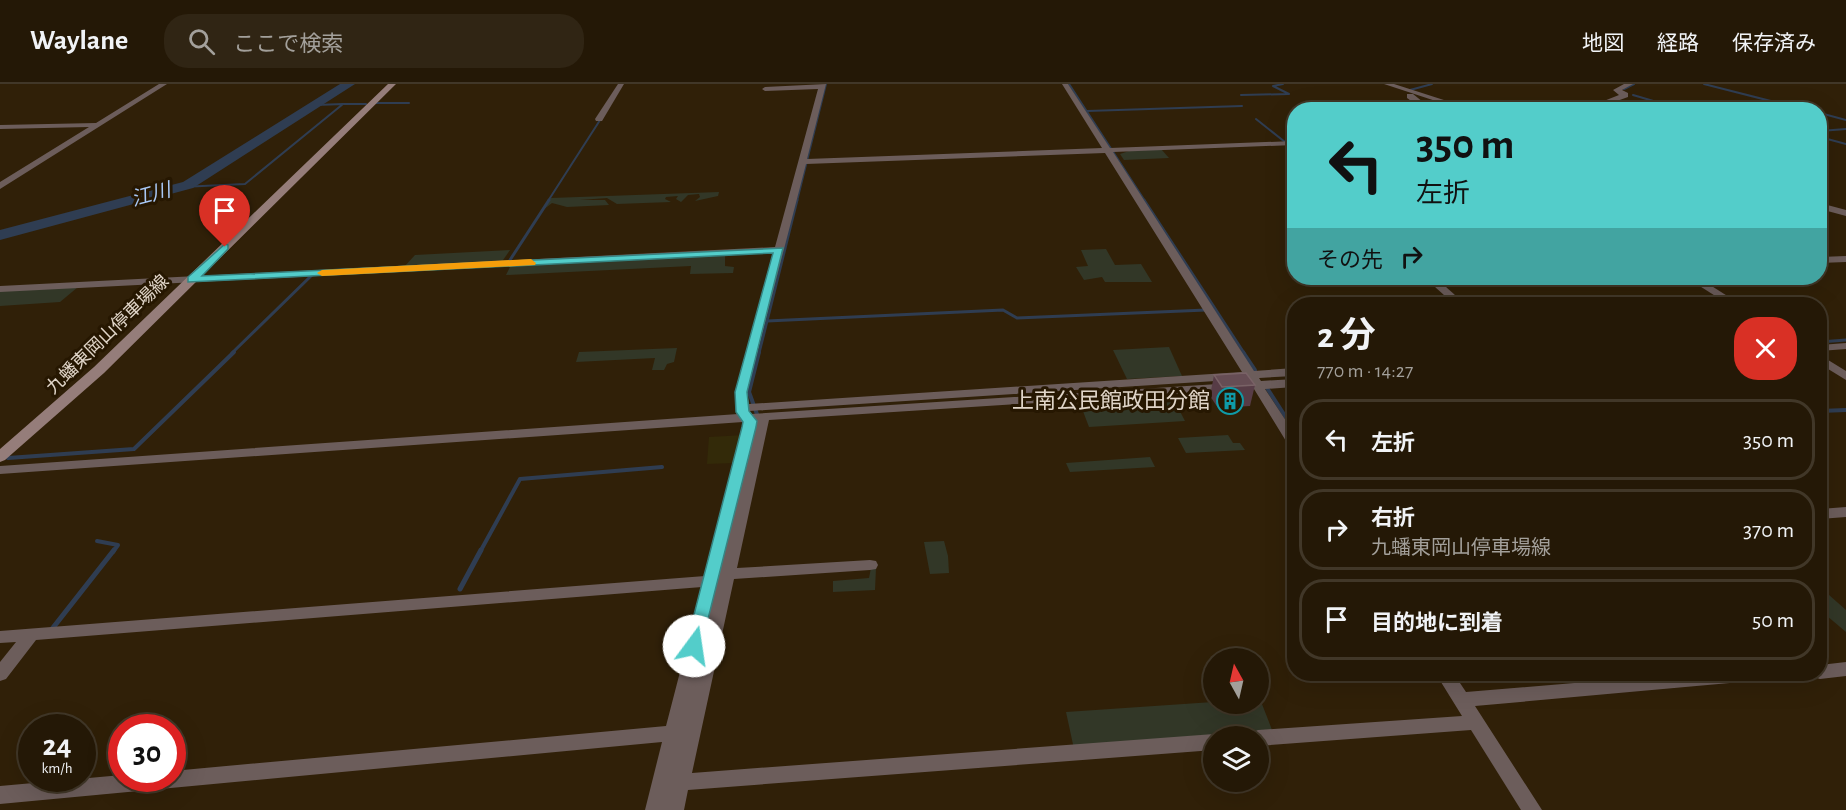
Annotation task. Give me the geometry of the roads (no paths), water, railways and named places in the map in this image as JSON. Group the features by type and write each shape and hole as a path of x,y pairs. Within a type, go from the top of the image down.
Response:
{"main road":[{"name":"九蟠東岡山停車場線","path":"0,457 65,402 392,84"}],"street":[{"path":"0,186 164,84"},
{"path":"598,119 621,84"},
{"path":"1065,84 1111,150 1287,432"},
{"path":"1606,102 1625,95 1617,90 1630,84"},
{"path":"759,411 741,392 805,162 822,85 765,88"},
{"path":"1391,85 1418,102"},
{"path":"1391,85 1446,102"},
{"path":"0,127 96,125"},
{"path":"1283,144 1287,148"},
{"path":"805,162 1287,144"},
{"path":"1827,208 1846,213"},
{"path":"0,289 779,250"},
{"path":"1827,260 1846,259"},
{"path":"1438,285 1452,297"},
{"path":"1704,285 1723,297"},
{"path":"1827,347 1846,346"},
{"path":"1827,363 1846,376"},
{"path":"0,470 759,411 1253,379 1287,373"},
{"path":"1253,379 1287,382"},
{"path":"655,810 670,783 718,576 750,421 759,411"},
{"path":"1827,513 1846,512"},
{"path":"0,637 29,638 718,576 870,565"},
{"path":"674,810 670,783 673,734 718,576"},
{"path":"0,674 29,638"},
{"path":"1827,671 1846,669"},
{"path":"1451,681 1467,700 1476,722 1532,810"},
{"path":"1467,700 1675,681"},
{"path":"1269,737 1476,722"},
{"path":"0,795 673,734"},
{"path":"670,783 1203,743"}],"waterway":[{"name":"江川","path":"0,235 188,185 349,84"},
{"path":"797,201 826,84"},
{"path":"1069,84 1145,201"},
{"path":"1241,95 1289,94 1273,86 1283,84"},
{"path":"1410,90 1432,84"},
{"path":"1624,89 1634,84"},
{"path":"1704,84 1775,102"},
{"path":"1633,95 1657,102"},
{"path":"376,103 409,103"},
{"path":"181,187 245,184 343,104"},
{"path":"316,105 343,104"},
{"path":"343,104 366,104"},
{"path":"1087,111 1242,106"},
{"path":"1827,115 1846,120"},
{"path":"548,201 602,117"},
{"path":"1256,119 1285,142"},
{"path":"1827,130 1846,129"},
{"path":"1827,139 1846,144"},
{"path":"510,260 549,200"},
{"path":"759,353 797,200"},
{"path":"1144,200 1244,353"},
{"path":"232,353 312,275"},
{"path":"767,321 1003,310 1017,318 1206,310"},
{"path":"1827,341 1846,340"},
{"path":"8,458 134,449 234,352"},
{"path":"758,417 749,392 759,352"},
{"path":"1243,352 1255,370"},
{"path":"1267,388 1287,419"},
{"path":"1827,411 1846,410"},
{"path":"480,552 520,479 662,467"},
{"path":"97,541 118,545 113,552"},
{"path":"52,629 114,550"},
{"path":"460,589 481,550"}],"place":[{"name":"上南公民館政田分館","path":"1230,401"}]}
